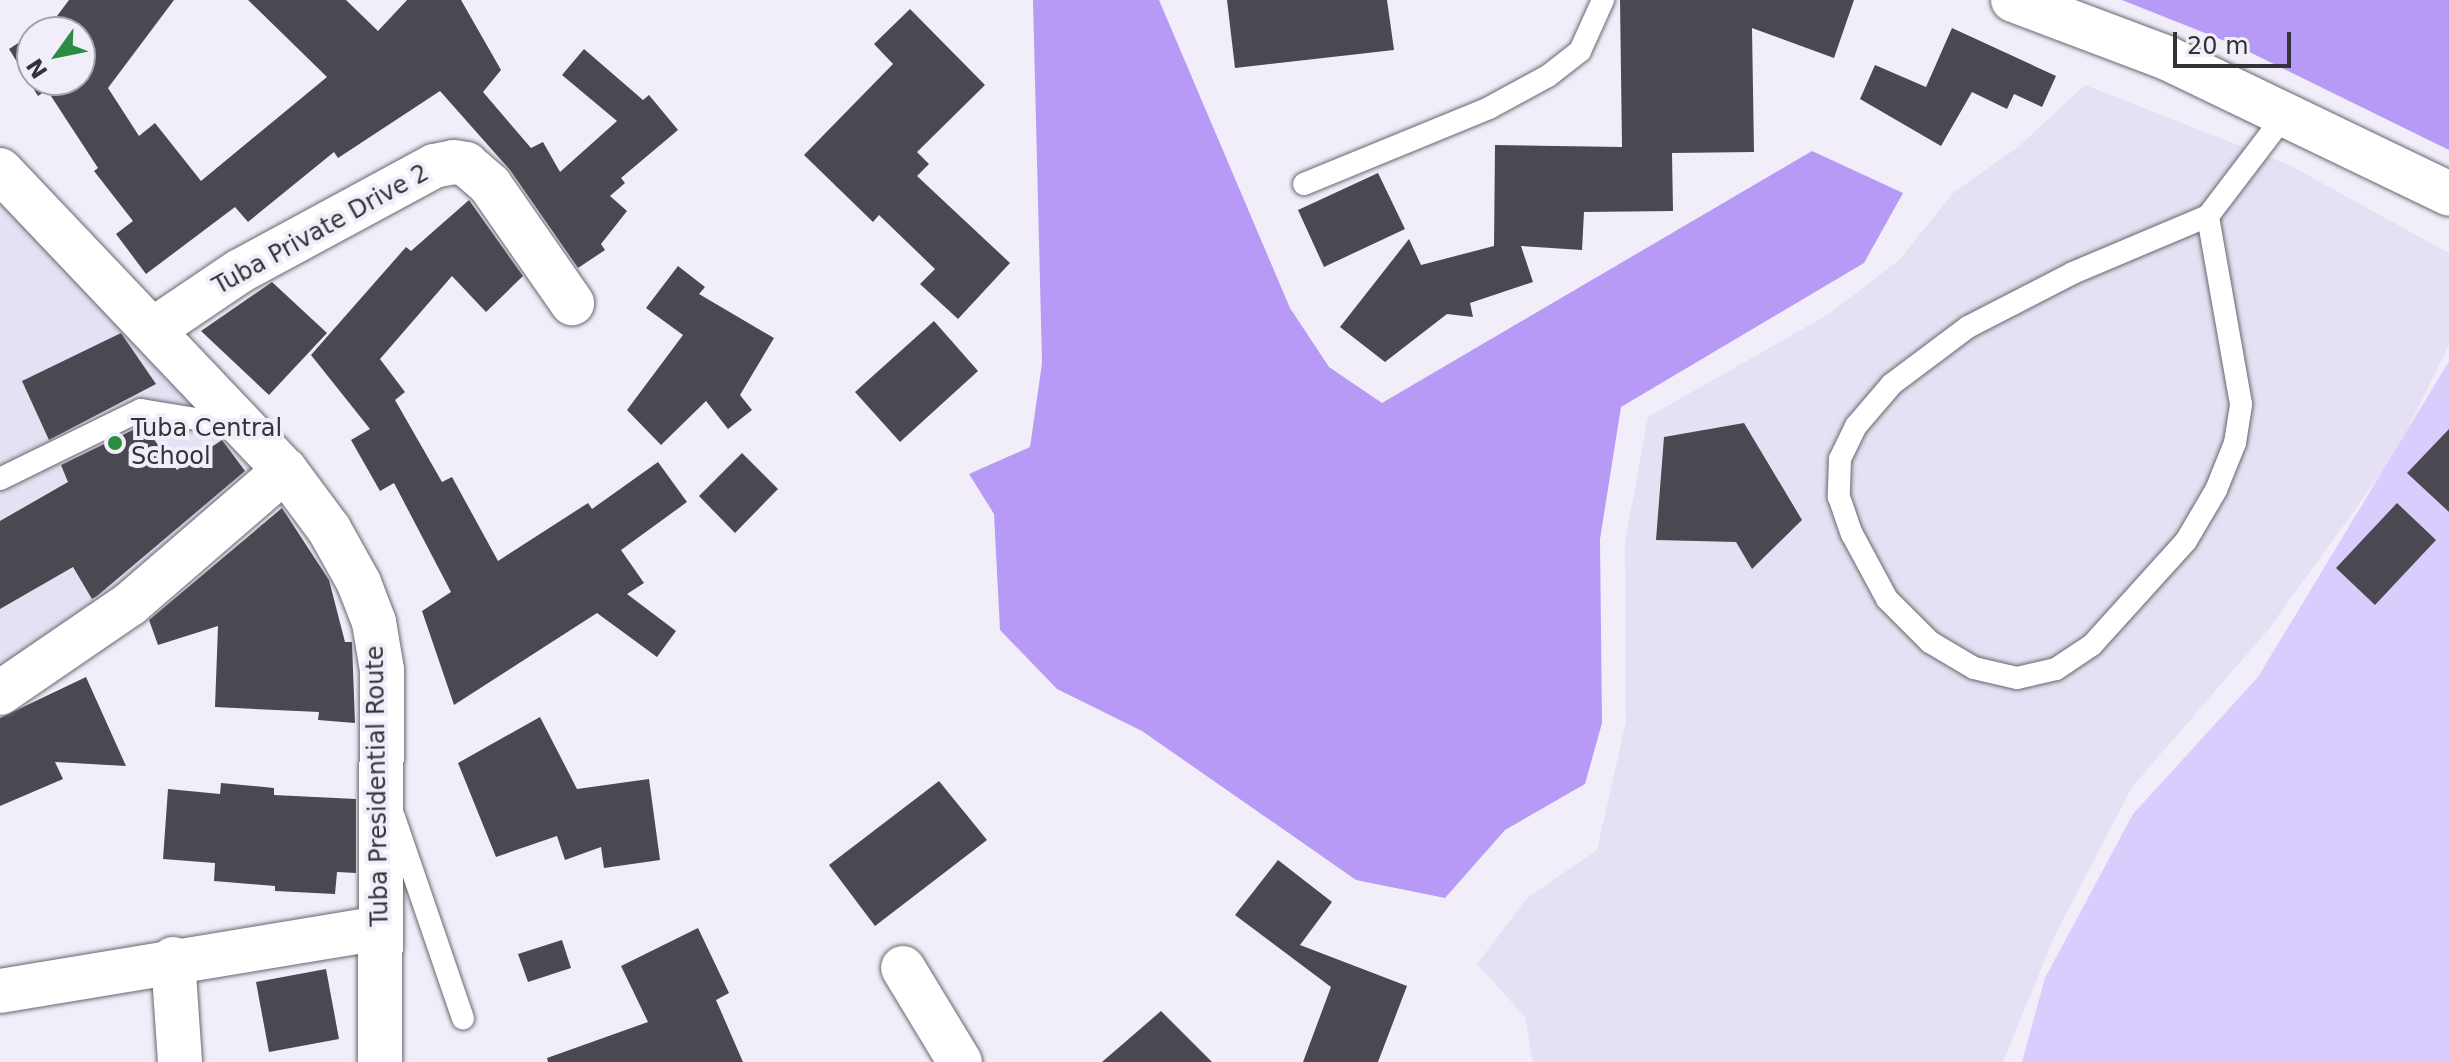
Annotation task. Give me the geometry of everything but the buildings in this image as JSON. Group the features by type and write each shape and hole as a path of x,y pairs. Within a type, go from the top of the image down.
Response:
{"street":[{"path":"2013,0 2167,58 2449,194"},
{"name":"Tuba Private Drive 2","path":"154,329 240,271 434,166 454,162 466,164 490,185 572,303"},
{"name":"Tuba Presidential Route","path":"0,170 228,405 285,470 329,529 374,622 382,670 380,1062"},
{"path":"0,693 130,604 285,470"},
{"path":"0,991 173,959 380,928"},
{"path":"173,959 180,1062"},
{"path":"903,968 960,1062"}],"lane":[{"path":"1304,184 1489,108 1548,76 1580,51 1603,0"},
{"path":"2208,216 2241,404 2235,443 2216,490 2186,541 2092,645 2056,669 2017,678 1974,668 1930,642 1887,599 1852,534 1839,497 1840,459 1856,426 1892,384 1968,327 2073,273 2208,216 2285,115"},
{"path":"0,479 141,410 202,420 228,405"},
{"path":"380,774 463,1019"}],"shaded area":[{"path":"1033,0 1159,0 1290,308 1329,367 1382,403 1812,151 1903,193 1864,263 1621,407 1600,539 1602,723 1585,784 1505,830 1445,898 1356,880 1142,731 1057,689 1000,630 994,514 969,474 1030,447 1042,363"},
{"path":"2122,0 2449,0 2449,150 2235,45"},
{"path":"2085,85 2289,165 2449,253 2449,345 2396,453 2268,630 2132,787 2055,935 2003,1062 1533,1062 1525,1017 1477,964 1527,898 1597,850 1626,721 1625,542 1648,417 1829,314 1900,259 1954,192 2018,147"},
{"name":"Tuba Central School","path":"0,197 203,409 257,478 86,615 0,670"},
{"path":"2449,361 2449,1062 2022,1062 2045,978 2133,814 2258,677"}],"place":[{"name":"Tuba Central School","path":"115,443"}]}
